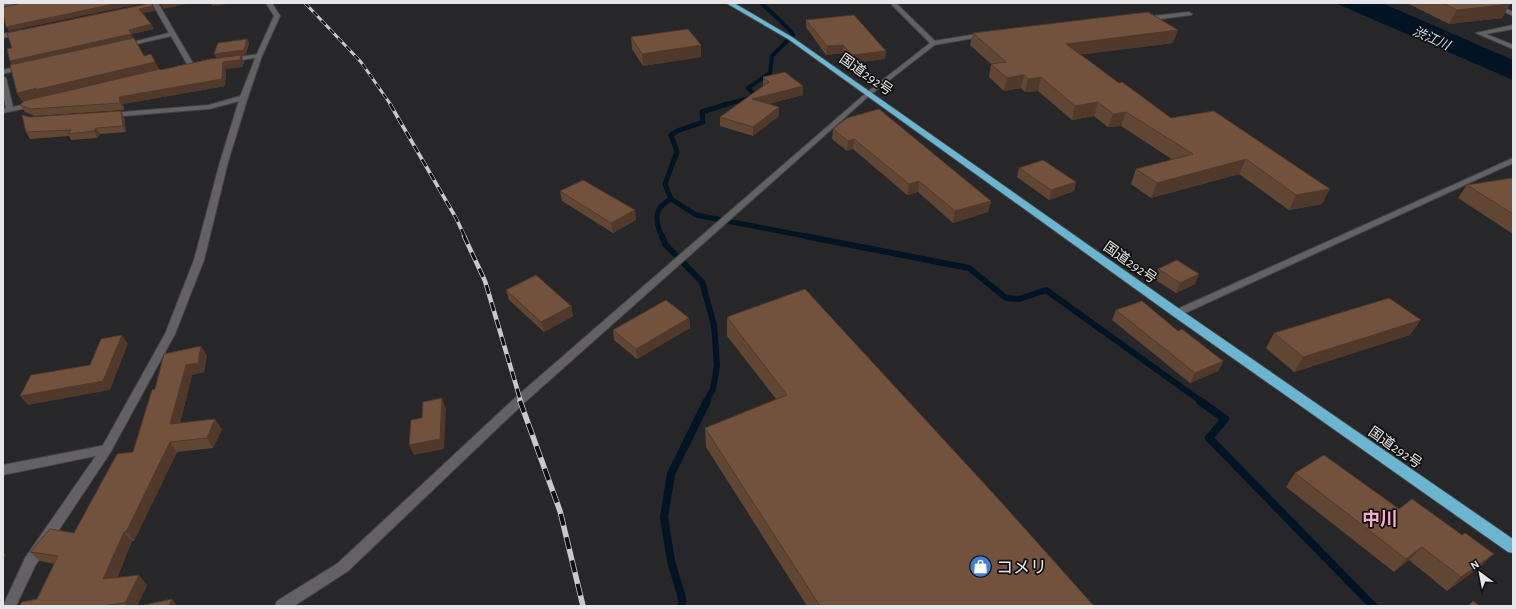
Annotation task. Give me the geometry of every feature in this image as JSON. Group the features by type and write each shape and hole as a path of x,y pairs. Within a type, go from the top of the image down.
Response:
{"highway":[{"name":"国道292号","path":"729,3 790,38 1177,313 1513,547"}],"street":[{"path":"3,6 16,3"},
{"path":"9,606 30,562 106,450 170,334 199,260 224,162 244,97 259,56 277,16 269,3"},
{"path":"893,3 934,43"},
{"path":"1490,3 1513,14"},
{"path":"148,6 155,4 195,64 169,70"},
{"path":"1134,19 1189,14"},
{"path":"1513,27 1479,33 1513,47"},
{"path":"3,36 26,31"},
{"path":"119,46 174,34"},
{"path":"282,606 343,567 520,400 868,94 934,43 991,34"},
{"path":"221,61 259,56"},
{"path":"3,72 34,65"},
{"path":"3,78 7,110"},
{"path":"106,115 209,107 244,97"},
{"path":"7,110 41,102"},
{"path":"7,110 22,115"},
{"path":"1177,313 1513,160"},
{"path":"3,470 106,450"}],"water":[{"name":"渋江川","path":"1335,3 1382,3 1513,60 1513,80"}],"building":[{"path":"22,3 119,3 6,27 3,7"},
{"path":"151,3 153,6 139,9 151,24 129,30 131,34 10,61 7,49 12,48 7,33"},
{"path":"1442,3 1508,3 1510,4 1457,10"},
{"path":"1148,12 1178,30 1066,44 1119,83 1122,82 1171,118 1214,111 1330,189 1296,195 1246,159 1157,183 1136,169 1193,154 1126,112 1113,114 1098,102 1075,106 1041,77 1028,79 1024,75 1007,78 991,64 1006,62 973,33"},
{"path":"854,15 886,51 852,55 843,45 827,46 806,20"},
{"path":"688,29 701,45 642,54 631,37"},
{"path":"134,38 144,56 151,54 155,62 17,93 10,65"},
{"path":"247,39 244,50 214,54 218,43"},
{"path":"241,55 240,60 223,62 222,79 119,97 120,103 31,109 20,105 24,101 160,69"},
{"path":"785,72 803,86 752,99 779,107 753,127 720,117 769,82 763,77"},
{"path":"879,109 991,201 955,211 919,181 909,184 854,139 848,141 833,129 847,118"},
{"path":"121,111 123,126 96,128 94,131 68,134 71,130 26,132 22,115 30,117"},
{"path":"1043,160 1076,182 1051,190 1019,168"},
{"path":"1512,178 1513,214 1467,185"},
{"path":"583,180 635,210 611,223 560,191"},
{"path":"1177,260 1199,274 1180,283 1158,269"},
{"path":"536,275 571,306 541,322 506,290"},
{"path":"805,289 1002,503 1094,606 820,606 705,428 787,395 727,317"},
{"path":"1389,298 1421,320 1303,357 1274,333"},
{"path":"666,300 689,318 636,349 613,330"},
{"path":"1142,301 1178,331 1182,329 1223,361 1195,373 1116,310"},
{"path":"122,335 103,381 20,396 31,375 90,365 101,339"},
{"path":"201,346 198,363 186,365 170,424 215,419 207,438 170,442 126,532 124,532 103,579 139,575 125,603 100,606 19,606 22,602 37,599 58,556 30,552 50,529 74,533 117,454 133,452 152,390 155,389 164,354"},
{"path":"442,398 440,439 409,445 411,420 422,418 423,402"},
{"path":"1324,455 1399,509 1412,499 1462,535 1465,533 1494,554 1461,577 1422,547 1406,559 1295,473"},
{"path":"172,599 169,606 144,606 144,605"},
{"path":"1473,601 1480,606 1468,606"}],"waterway":[{"path":"724,105 756,96 748,88 770,73 772,56 793,35 792,32 761,3"},
{"path":"671,199 665,184 677,152 671,135 677,131 703,122 702,112 727,104"},
{"path":"662,237 658,226 657,215 661,206 671,199"},
{"path":"671,199 696,215 810,237"},
{"path":"662,236 665,244 702,282 714,325 717,366 713,389 706,402"},
{"path":"805,236 969,268 1006,298 1019,299 1046,290 1202,402"},
{"path":"682,606 682,598 671,561 664,517 671,474 707,401"},
{"path":"1200,401 1225,419 1209,438 1373,606"}],"railway":[{"path":"305,3 361,62 391,105"},
{"path":"390,104 456,218 465,237"},
{"path":"464,236 485,281 521,402"},
{"path":"520,401 560,511 583,606"}],"place":[{"name":"コメリ","path":"981,567"}],"district":[{"name":"中川","path":"1380,520"}]}
